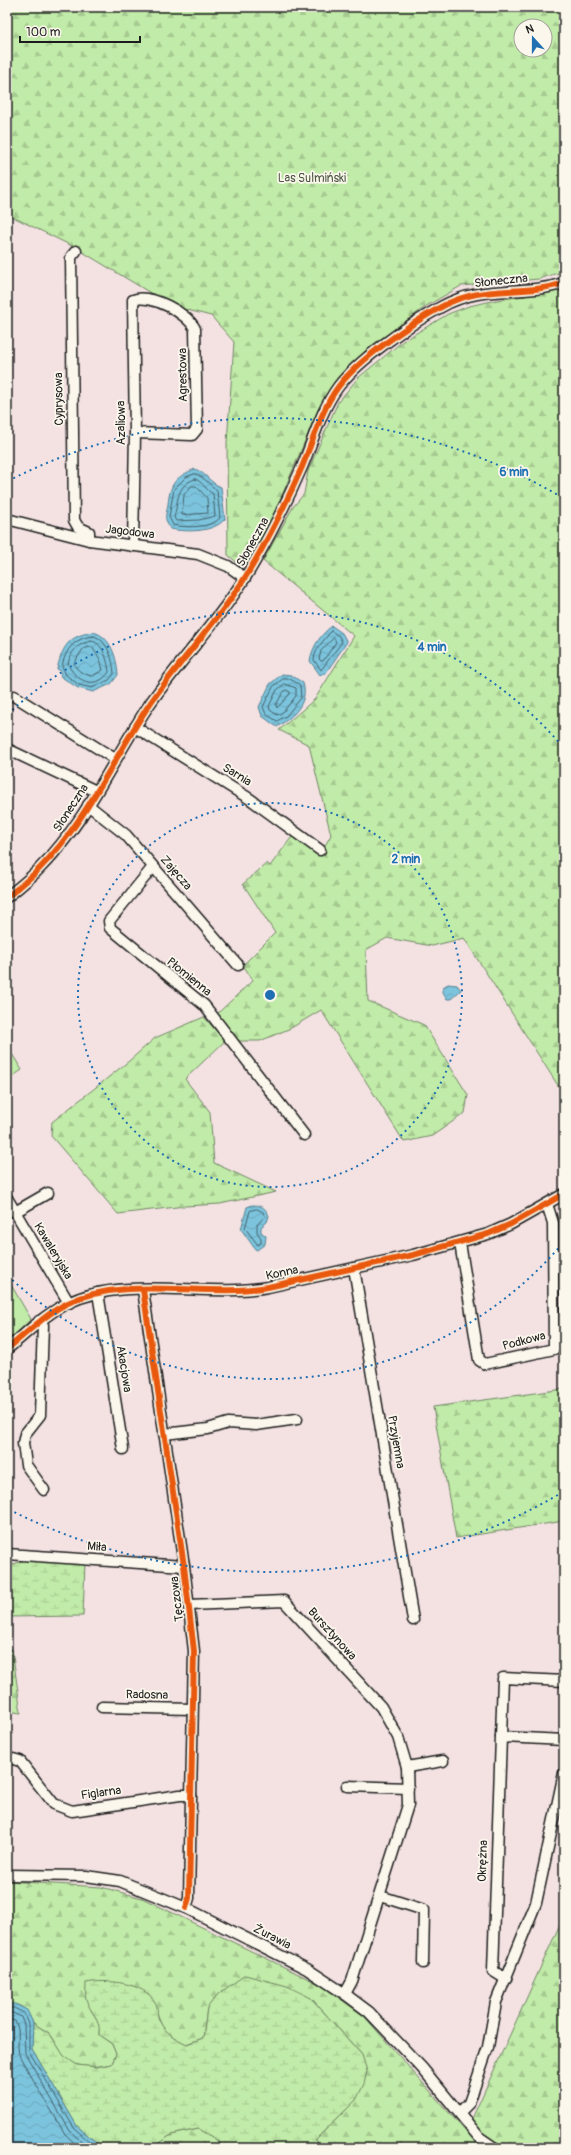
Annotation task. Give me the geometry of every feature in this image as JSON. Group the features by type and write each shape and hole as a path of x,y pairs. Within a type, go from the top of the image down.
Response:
{"street":[{"name":"Cyprysowa","path":"76,251 71,257 74,520 78,526 89,532 89,540"},
{"name":"Słoneczna","path":"7,897 45,863 88,805 150,704 246,578 288,501 330,402 338,387 353,370 370,355 427,316 463,297 481,292 548,287 564,283"},
{"name":"Agrestowa","path":"133,300 140,297 166,305 192,321 195,329 197,422 197,429 192,434 135,433"},
{"name":"Azaliowa","path":"133,300 135,433 133,546"},
{"name":"Jagodowa","path":"7,519 89,540 198,554 228,566 246,578"},
{"path":"14,696 115,760"},
{"name":"Sarnia","path":"135,727 250,799 320,850"},
{"path":"7,749 96,791"},
{"name":"Zajęcza","path":"88,805 126,835 238,965"},
{"name":"Płomienna","path":"153,867 109,921 110,928 204,1005 304,1135"},
{"path":"15,1212 48,1193"},
{"name":"Konna","path":"7,1349 39,1321 69,1303 98,1293 143,1290 258,1289 354,1268 460,1242 501,1229 564,1194"},
{"name":"Kawaleryjska","path":"7,1198 69,1303"},
{"name":"Podkowa","path":"460,1242 479,1360 485,1364 554,1349 553,1223 547,1204"},
{"name":"Przyjemna","path":"354,1268 413,1620"},
{"name":"Tęczowa","path":"143,1290 184,1566 194,1651 190,1898 186,1908"},
{"name":"Akacjowa","path":"98,1293 123,1448"},
{"path":"39,1321 43,1325 40,1415 25,1434 23,1443 28,1469 44,1490"},
{"path":"164,1434 208,1429 228,1423 256,1425 297,1419"},
{"name":"Miła","path":"7,1554 184,1566"},
{"name":"Bursztynowa","path":"189,1605 284,1601 381,1707 398,1737 407,1767 408,1805 352,1981 345,1994"},
{"name":"Okrężna","path":"506,1979 493,1971 503,1678 564,1681"},
{"name":"Radosna","path":"102,1706 192,1708"},
{"path":"501,1737 564,1740"},
{"name":"Figlarna","path":"13,1759 20,1761 54,1804 72,1811 191,1795"},
{"path":"407,1767 443,1761"},
{"path":"460,2112 470,2103 488,2047 496,2002 536,1903 564,1773"},
{"path":"347,1786 408,1788"},
{"name":"Żurawia","path":"7,1875 101,1877 132,1885 186,1908 307,1969 369,2012 393,2036 460,2112 478,2137 495,2148"},
{"path":"380,1896 424,1910 423,1963"}],"green space":[{"name":"Las Sulmiński","path":"7,7 564,7 564,271 539,279 461,286 428,305 367,349 335,381 319,408 269,526 245,564 240,565 228,555 227,443 234,342 211,316 172,306 76,248 7,214"},
{"path":"564,290 564,1095 464,938 432,946 387,938 366,950 368,1001 424,1025 468,1095 465,1113 432,1136 404,1142 321,1010 291,1028 260,1041 237,1041 217,1014 253,980 243,965 275,933 243,884 267,863 270,866 294,834 323,849 331,835 309,745 279,730 315,699 354,636 263,561 293,507 304,494 308,471 338,402 358,378 403,341 448,314 469,306 497,300"},
{"path":"204,1017 225,1041 185,1079 210,1112 214,1163 276,1192 220,1204 185,1206 118,1214 51,1136 52,1122 129,1061 155,1038"},
{"path":"7,1046 22,1070 7,1080"},
{"path":"7,1278 31,1319 7,1342"},
{"path":"564,1389 564,1521 456,1538 433,1407"},
{"path":"24,1560 85,1563 83,1616 7,1617 7,1567"},
{"path":"7,1649 12,1649 21,1713 7,1711"},
{"path":"7,1881 101,1887 142,1898 321,1985 364,2016 466,2132 561,1922 564,1909 564,2148 317,2148 316,2139 356,2100 362,2055 311,1998 207,2008 203,2038 186,2044 167,2032 161,2024 155,2002 91,2010 100,2024 99,2035 112,2044 116,2054 112,2064 86,2066 73,2063 63,2055 50,2034 35,2024 26,2010 14,2004 7,2004"},
{"path":"245,1975 287,1986 311,1998 362,2055 367,2071 364,2084 356,2100 316,2139 317,2148 225,2148 214,2138 198,2129 171,2135 151,2148 103,2148 77,2126 32,2049 33,2023 50,2034 64,2056 77,2065 96,2067 112,2064 116,2054 112,2044 99,2035 99,2024 86,1999 86,1983 104,1981 114,1982 134,1986 142,1990 150,1995 156,2004 158,2017 166,2031 173,2037 187,2044 203,2038 207,2008 218,1994"},
{"path":"198,2129 214,2138 225,2148 151,2148 171,2135"}],"water":[{"path":"195,469 221,487 225,519 220,524 207,529 184,531 170,529 166,521 166,516 172,486 178,478"},
{"path":"332,626 342,633 347,642 325,674 320,675 310,661 311,656 318,641"},
{"path":"93,632 99,634 109,643 116,662 118,675 111,684 93,692 78,688 60,676 61,671 57,669 62,654 68,643 78,636"},
{"path":"282,674 291,675 303,683 304,697 302,703 294,714 277,727 262,716 259,707 270,684"},
{"path":"448,984 457,985 461,990 451,999 447,999 443,992 443,987"},
{"path":"252,1205 262,1207 266,1210 269,1216 267,1222 261,1227 261,1232 266,1236 265,1244 257,1250 241,1229 247,1207"},
{"path":"7,2004 15,2004 27,2010 33,2023 32,2049 77,2126 103,2148 7,2148"}],"cycle path":[{"path":"7,897 36,872 71,831 98,790 149,705 244,580 286,503 332,396 347,377 385,343 428,314 457,300 472,295 533,289 564,283"},
{"path":"7,1349 36,1324 60,1307 90,1295 115,1290 244,1290 268,1287 413,1255 488,1234 511,1224 564,1194"},
{"path":"143,1290 184,1566 194,1651 189,1898 186,1908"}]}
